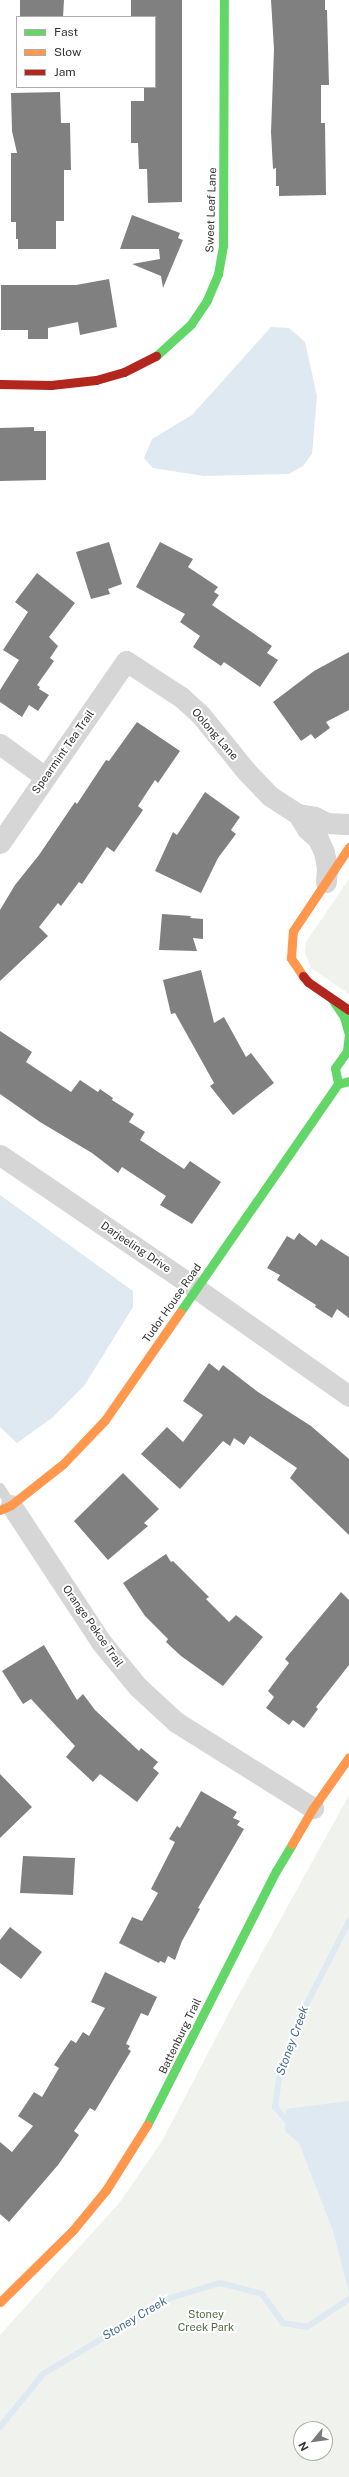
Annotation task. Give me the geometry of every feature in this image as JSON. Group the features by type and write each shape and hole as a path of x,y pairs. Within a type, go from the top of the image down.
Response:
{"street":[{"name":"Sweet Leaf Lane","path":"0,384 51,385 96,380 124,372 150,360 170,345 191,324 207,300 218,274 223,246 224,0"},
{"name":"Spearmint Tea Trail","path":"0,843 126,661"},
{"name":"Oolong Lane","path":"126,661 181,697 200,714 246,770 270,796 298,814 315,817 327,824 349,824"},
{"path":"0,744 46,777"},
{"name":"Oolong Lane","path":"298,814 307,829 318,839 324,852 327,867 326,882"},
{"path":"349,847 293,931 291,958 308,982 349,1010"},
{"path":"332,998 344,1016 348,1034 346,1051 335,1068 338,1084 349,1081"},
{"name":"Tudor House Road","path":"4,1501 63,1464 105,1420 338,1084"},
{"name":"Darjeeling Drive","path":"0,1155 197,1289 349,1396"},
{"name":"Orange Pekoe Trail","path":"4,1501 102,1642 138,1687 176,1722 313,1808"},
{"name":"Battenburg Trail","path":"0,2302 73,2230 106,2190 138,2142 174,2076 276,1871 313,1808 349,1757"}],"green space":[{"path":"349,879 349,994 311,968 305,953 306,942"},
{"name":"Stoney Creek Park","path":"349,1795 349,2477 0,2477 0,2335 120,2202 162,2141 232,2007"}],"shaded area":[{"path":"271,327 289,328 305,342 317,396 312,454 303,466 289,474 204,476 153,468 144,458 152,439 192,415"},
{"path":"0,1195 133,1291 133,1307 84,1386 52,1418 17,1443 0,1427"},
{"path":"349,2101 349,2293 333,2231 299,2143 285,2131 286,2109"}],"building":[{"path":"20,0 64,0 63,16 20,16"},
{"path":"131,0 182,0 182,202 148,203 147,169 139,169 138,143 131,143 131,101 144,101 144,88 156,88 156,16 131,16"},
{"path":"271,0 325,0 325,10 327,10 329,85 321,85 321,123 325,123 326,195 279,196 279,186 276,186 276,168 273,169 271,132 274,49"},
{"path":"60,92 61,123 70,123 71,170 64,170 64,221 56,221 56,249 18,249 18,239 16,239 16,222 11,222 11,153 17,153 12,131 11,93"},
{"path":"132,215 180,233 178,238 183,240 163,288 161,276 132,264 160,259 159,249 120,249"},
{"path":"109,279 117,327 80,335 78,322 48,328 48,339 28,339 28,330 1,330 1,285 76,285"},
{"path":"34,427 34,431 46,431 46,480 0,481 0,428"},
{"path":"109,542 122,584 108,589 110,594 91,599 76,552"},
{"path":"160,542 193,559 188,567 218,587 214,592 219,595 212,605 272,646 267,653 278,660 260,687 224,662 221,666 193,647 200,636 180,622 185,614 136,587"},
{"path":"37,573 75,603 49,637 58,646 50,658 54,661 37,685 40,687 39,689 49,695 38,711 29,705 22,717 0,702 0,690 19,660 3,650 28,612 15,602"},
{"path":"349,652 349,710 326,722 330,728 315,739 311,734 301,741 273,702 314,671"},
{"path":"137,722 180,751 158,783 155,780 138,806 143,810 114,852 107,847 82,884 79,882 61,906 58,903 39,927 48,936 0,981 0,910 15,885 39,855 75,802 77,804 106,760 109,761"},
{"path":"205,792 240,817 231,830 236,834 218,858 201,893 155,871 173,832 177,835"},
{"path":"162,914 191,916 190,918 203,919 203,939 193,938 197,951 159,950"},
{"path":"201,970 214,1023 224,1017 246,1057 251,1053 274,1083 233,1115 210,1086 214,1083 175,1013 171,1014 163,980"},
{"path":"0,1031 32,1052 26,1062 71,1092 80,1080 98,1092 100,1089 113,1098 112,1100 134,1114 129,1122 145,1132 140,1140 184,1169 190,1161 221,1182 192,1224 160,1205 166,1196 122,1167 118,1173 92,1153 40,1122 0,1094"},
{"path":"299,1233 316,1246 321,1239 349,1257 349,1318 337,1309 332,1318 315,1307 316,1305 277,1280 280,1275 267,1268 287,1236 294,1240"},
{"path":"209,1363 219,1371 223,1365 258,1392 311,1426 349,1459 349,1535 290,1478 297,1468 250,1436 244,1445 234,1438 230,1446 223,1441 180,1489 141,1454 167,1427 183,1442 203,1415 183,1401"},
{"path":"123,1473 159,1509 144,1523 148,1526 108,1560 74,1521"},
{"path":"166,1554 171,1562 173,1561 209,1597 206,1599 229,1622 236,1615 263,1637 223,1686 181,1656 166,1642 168,1639 145,1616 123,1583"},
{"path":"341,1592 349,1600 349,1665 316,1707 318,1709 304,1728 293,1720 289,1725 266,1708 274,1697 268,1691 289,1663 285,1659"},
{"path":"44,1645 77,1700 83,1694 95,1710 139,1751 141,1748 158,1762 153,1768 159,1773 137,1802 100,1774 93,1782 66,1757 75,1746 31,1699 23,1704 2,1671"},
{"path":"0,1774 32,1807 0,1838"},
{"path":"201,1791 237,1812 233,1818 240,1821 237,1825 244,1829 198,1908 200,1909 182,1941 175,1960 168,1956 165,1963 160,1961 159,1963 119,1943 132,1917 142,1921 158,1893 151,1889 175,1842 169,1839 177,1826 180,1828"},
{"path":"23,1856 75,1858 73,1895 20,1893"},
{"path":"10,1927 42,1952 21,1979 0,1963 0,1940"},
{"path":"105,1972 157,1997 148,2016 141,2013 126,2044 130,2046 128,2049 131,2051 95,2111 90,2108 74,2131 79,2135 58,2165 9,2222 0,2214 0,2142 12,2152 33,2126 18,2116 34,2092 42,2097 59,2068 54,2065 71,2040 76,2043 83,2032 89,2036 105,2008 91,2002"}],"waterway":[{"name":"Stoney Creek","path":"290,2124 275,2107 279,2080 302,2013 349,1921"},
{"name":"Stoney Creek","path":"0,2427 43,2374 170,2298 220,2283 262,2294 283,2323 307,2327 349,2299"}],"traffic: fast":[{"path":"156,356 191,324 207,300 218,274 223,246 224,0"},
{"path":"332,999 344,1017 349,1034 347,1051 335,1068 338,1084"},
{"path":"180,1312 338,1084 349,1081"},
{"path":"147,2125 276,1871 292,1844"}],"traffic: slow":[{"path":"303,976 291,958 293,931 349,847"},
{"path":"0,1510 11,1505 63,1464 105,1420 180,1312"},
{"path":"292,1844 313,1808 349,1757"},
{"path":"0,2302 73,2230 106,2190 147,2125"}],"traffic: jam":[{"path":"0,384 51,385 96,380 124,372 156,356"},
{"path":"303,976 308,982 349,1010"}]}
